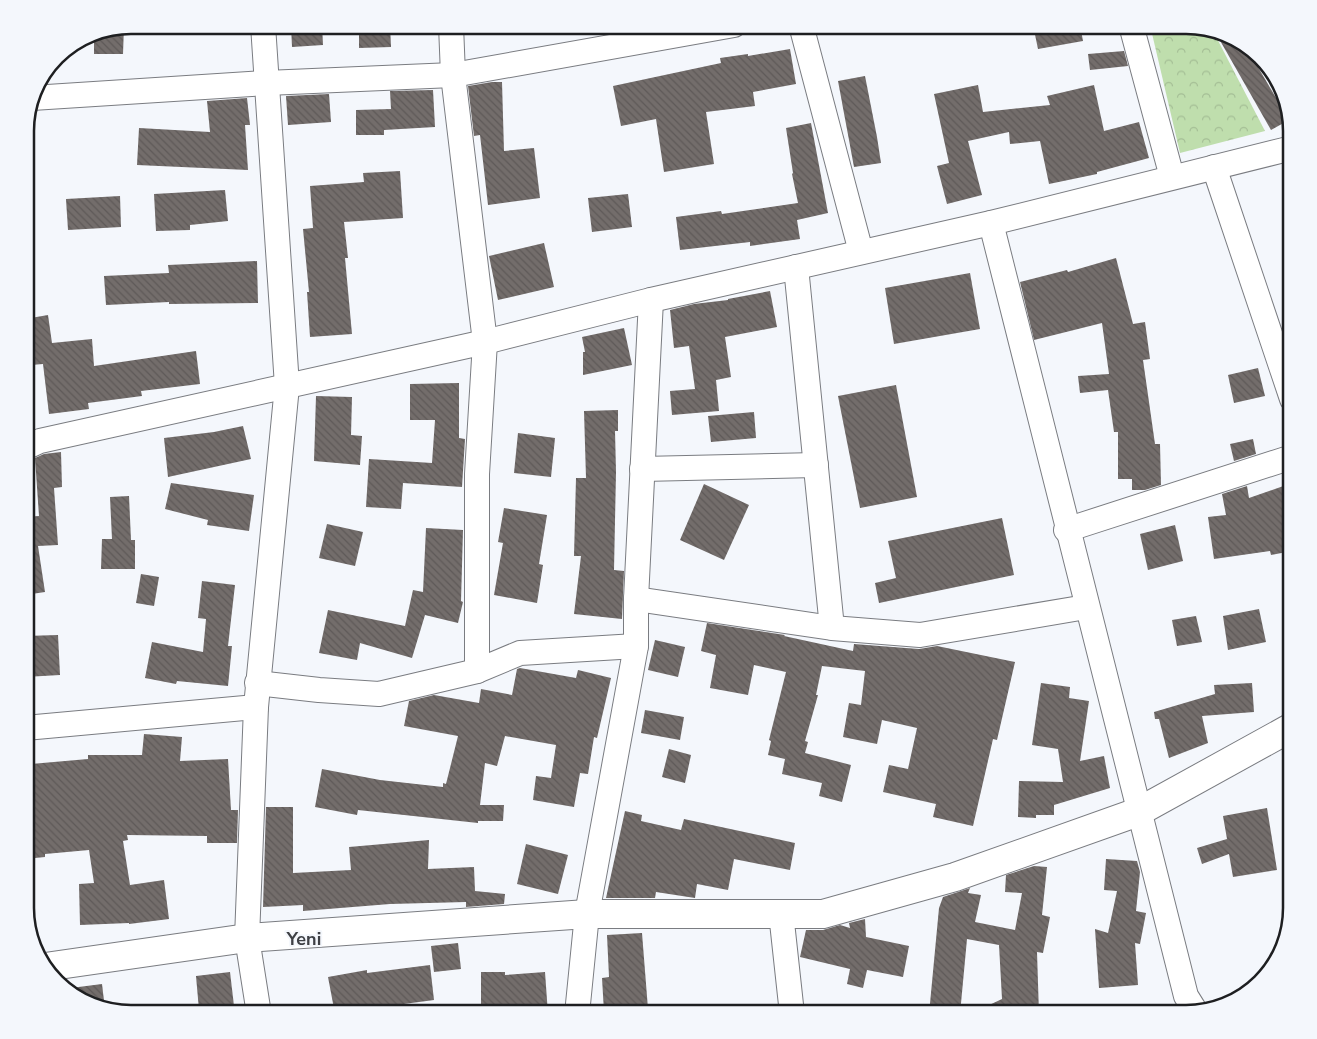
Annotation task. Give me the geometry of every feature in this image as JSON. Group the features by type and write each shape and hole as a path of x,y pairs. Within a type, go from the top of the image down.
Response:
{"street":[{"path":"258,1005 247,938 257,683 287,386 263,34"},
{"path":"452,34 453,75 485,342 477,474 477,670"},
{"path":"40,98 453,75 683,34"},
{"path":"803,34 862,252"},
{"path":"1133,34 1172,177"},
{"path":"34,444 485,342 651,300 991,223 1283,150"},
{"path":"1214,167 1283,372"},
{"path":"991,223 1066,530 1138,812 1186,996 1191,1005"},
{"path":"796,267 832,628"},
{"path":"579,1005 587,914 636,646 636,599 651,300"},
{"path":"1066,530 1283,460"},
{"path":"642,468 816,465"},
{"path":"636,599 832,628 920,635 1086,607"},
{"path":"257,683 380,694 477,670 520,653 636,646"},
{"path":"34,727 256,708"},
{"path":"53,966 247,938 587,914 823,914 955,877 1138,812 1283,732"},
{"path":"781,913 791,1005"}],"green space":[{"path":"1152,34 1199,35 1217,39 1265,131 1180,153"}],"building":[{"path":"291,34 322,34 323,45 292,47"},
{"path":"359,34 390,34 391,47 359,48"},
{"path":"1035,34 1082,34 1083,41 1038,49"},
{"path":"124,35 123,54 94,54 94,41"},
{"path":"1220,40 1240,50 1256,64 1279,103 1282,124 1271,130"},
{"path":"790,49 796,84 753,92 755,106 706,112 714,164 664,172 656,119 621,126 613,86 721,63 720,58 748,54 748,56"},
{"path":"1124,51 1128,66 1090,70 1088,54"},
{"path":"865,76 881,163 854,167 838,81"},
{"path":"502,82 504,151 534,148 540,198 488,205 480,135 474,136 468,86"},
{"path":"978,85 983,112 1050,105 1047,96 1094,85 1104,131 1139,122 1149,158 1097,172 1097,174 1049,184 1040,141 1010,144 1009,132 968,141 982,195 947,204 937,166 949,163 934,94"},
{"path":"433,90 435,127 384,130 384,135 356,135 356,110 391,109 390,91"},
{"path":"329,94 331,122 288,125 286,96"},
{"path":"247,98 250,125 245,125 248,170 137,165 139,128 210,132 207,101"},
{"path":"811,123 828,213 797,220 800,239 750,246 750,242 680,250 676,217 721,211 722,214 798,203 786,128"},
{"path":"400,171 403,218 344,222 348,258 345,258 352,334 310,337 307,292 309,292 303,229 313,228 310,186 364,182 363,173"},
{"path":"225,190 228,221 190,225 190,230 156,231 154,194"},
{"path":"628,194 632,227 592,232 588,198"},
{"path":"120,196 121,227 68,230 66,199"},
{"path":"544,243 554,287 498,300 489,256"},
{"path":"1116,258 1133,324 1145,322 1150,359 1143,360 1155,444 1160,444 1161,485 1145,490 1132,490 1132,479 1118,479 1118,432 1114,432 1108,390 1080,393 1078,376 1109,374 1102,323 1034,340 1020,282 1067,270 1068,272"},
{"path":"257,261 258,303 169,304 169,302 106,305 104,276 169,273 168,265"},
{"path":"970,273 980,329 894,344 885,288"},
{"path":"770,291 777,327 725,337 731,377 716,380 719,411 672,415 670,391 695,389 689,346 674,348 670,310"},
{"path":"48,315 52,343 92,339 94,366 196,351 200,384 141,391 142,396 88,403 89,409 49,414 43,364 34,365 34,317"},
{"path":"624,328 632,365 583,375 583,352 585,352 582,337"},
{"path":"1258,368 1265,396 1234,403 1228,375"},
{"path":"459,383 459,438 465,439 462,487 403,483 401,509 366,507 369,459 432,463 435,420 410,420 410,384"},
{"path":"896,385 917,497 860,508 838,396"},
{"path":"316,396 352,397 351,435 362,436 360,465 314,461"},
{"path":"618,410 618,431 615,431 614,570 624,571 622,619 574,614 581,556 574,556 576,478 586,478 584,411"},
{"path":"754,412 756,438 711,442 708,416"},
{"path":"243,426 251,459 168,477 164,438 214,432"},
{"path":"518,433 555,438 551,477 514,473"},
{"path":"1253,439 1256,454 1234,461 1230,444"},
{"path":"61,452 62,487 54,488 58,545 38,546 45,592 34,594 34,516 39,516 35,458 44,454"},
{"path":"171,483 254,495 249,531 207,525 208,520 165,509"},
{"path":"704,484 749,505 724,560 680,540"},
{"path":"1247,486 1249,498 1283,486 1283,553 1271,555 1270,551 1214,559 1208,517 1226,515 1222,494"},
{"path":"129,496 131,540 135,540 135,569 101,569 102,539 112,539 110,497"},
{"path":"504,508 547,515 539,564 543,565 537,603 494,595 503,543 498,542"},
{"path":"1002,518 1014,575 879,603 875,583 896,578 888,541"},
{"path":"327,524 363,532 355,566 319,558"},
{"path":"1175,525 1183,561 1148,570 1140,534"},
{"path":"426,528 463,530 461,601 463,602 458,623 425,615 412,658 360,643 357,660 319,653 328,610 405,626 413,590 423,592"},
{"path":"141,574 159,577 154,606 136,603"},
{"path":"202,581 235,585 228,646 232,646 228,686 177,681 176,684 145,678 152,642 203,652 206,619 198,618"},
{"path":"1259,609 1266,642 1228,650 1223,616"},
{"path":"1196,616 1202,642 1177,646 1172,620"},
{"path":"707,623 785,635 853,651 854,644 919,649 937,646 1015,662 997,740 993,739 973,826 933,817 936,804 883,792 889,765 908,769 917,728 882,720 877,744 843,737 849,703 861,705 865,671 822,666 816,695 818,695 805,741 808,742 805,753 851,765 842,802 819,796 822,783 782,774 785,759 768,755 771,741 769,740 786,672 754,665 748,695 710,688 716,655 701,651"},
{"path":"58,635 60,675 34,676 34,636"},
{"path":"655,640 685,647 678,677 648,670"},
{"path":"517,669 576,678 578,670 611,678 597,738 594,737 588,774 580,773 574,807 533,800 536,776 551,778 556,745 505,736 497,766 485,763 480,805 504,805 503,821 478,821 478,823 358,810 357,815 315,807 322,769 380,780 443,787 443,783 446,784 458,736 404,726 409,701 434,695 479,703 481,689 512,695"},
{"path":"1041,683 1070,687 1069,698 1089,701 1080,761 1104,756 1110,788 1054,805 1054,815 1036,815 1036,818 1018,817 1019,781 1063,782 1058,749 1032,745"},
{"path":"1252,683 1254,712 1202,716 1208,743 1169,758 1159,719 1155,719 1154,712 1215,694 1214,685"},
{"path":"645,710 684,717 680,740 641,733"},
{"path":"144,734 182,737 180,761 228,759 231,810 238,810 237,843 207,843 207,836 127,835 128,840 123,841 130,885 164,880 169,919 129,924 80,925 79,884 94,883 89,850 45,854 45,857 34,858 34,764 88,759 88,755 142,755"},
{"path":"669,749 691,755 685,783 662,777"},
{"path":"266,807 293,807 293,873 351,870 349,847 429,840 428,869 474,867 475,891 505,894 504,904 466,907 466,902 390,904 303,911 303,905 263,907"},
{"path":"1267,808 1277,870 1233,877 1229,854 1202,864 1197,848 1227,839 1223,816"},
{"path":"625,811 642,815 641,821 681,830 684,819 795,843 790,870 734,859 728,890 697,884 695,898 656,892 655,898 606,898"},
{"path":"526,844 568,855 558,894 517,884"},
{"path":"1106,859 1137,861 1140,872 1136,911 1146,913 1140,944 1135,943 1138,985 1099,988 1095,929 1108,933 1117,891 1104,890"},
{"path":"1034,866 1047,867 1042,915 1050,917 1043,953 1037,952 1039,1005 989,1005 1002,999 999,945 967,939 961,1005 930,1005 939,908 943,897 970,888 968,893 981,895 975,922 1015,930 1022,893 1005,892 1006,875"},
{"path":"865,919 866,937 909,946 903,977 867,970 863,988 847,984 850,969 800,957 806,930 823,930 840,925 850,928 849,923"},
{"path":"642,933 648,1005 604,1005 602,978 609,977 607,935"},
{"path":"458,943 461,969 434,972 431,946"},
{"path":"430,965 434,1000 396,1005 333,1005 328,977 367,970 367,973"},
{"path":"230,972 234,1005 199,1005 196,976"},
{"path":"481,972 505,972 505,975 545,972 547,1005 481,1005"},
{"path":"102,984 104,1001 94,998 75,987"}],"district":[{"name":"Yeni","path":"304,939"}]}
